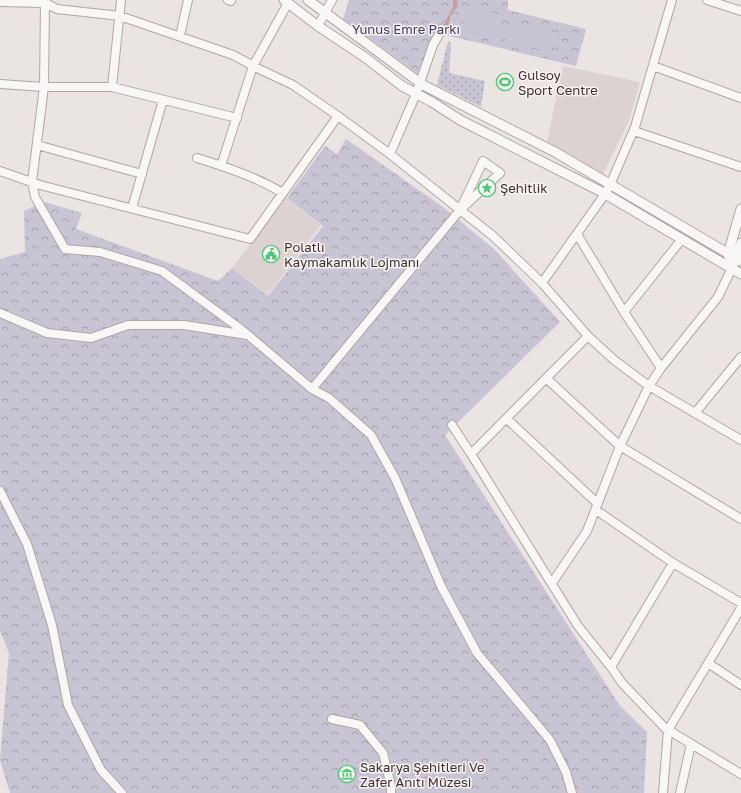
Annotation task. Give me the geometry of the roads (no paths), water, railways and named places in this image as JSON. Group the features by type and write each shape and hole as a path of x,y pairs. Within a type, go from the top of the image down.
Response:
{"street":[{"path":"112,87 121,0"},
{"path":"180,36 188,0"},
{"path":"308,0 420,83 555,152 735,258"},
{"path":"318,26 332,0"},
{"path":"542,283 610,185 634,131 672,0"},
{"path":"707,0 741,11"},
{"path":"0,2 46,2 57,9 120,16 233,55 293,85 390,154 492,236 542,283 588,336 614,360 649,386 741,440"},
{"path":"46,2 44,87 32,182 35,197 64,249 100,252 162,271 248,335 312,389 329,398 371,435 395,478 441,586 477,653 550,740 566,772 572,793"},
{"path":"221,166 253,66 286,2 318,26 366,58 402,86 432,102 460,120 605,194 741,274"},
{"path":"390,154 416,94 434,45 442,29"},
{"path":"653,66 741,98"},
{"path":"0,84 44,87 112,87 237,118"},
{"path":"132,208 163,100"},
{"path":"0,171 40,185 250,239 338,116"},
{"path":"634,131 741,167"},
{"path":"37,145 142,174"},
{"path":"197,158 268,184 283,193"},
{"path":"312,389 460,210 500,173 483,161 460,210"},
{"path":"735,258 741,209"},
{"path":"577,234 624,312 661,368"},
{"path":"624,312 682,239"},
{"path":"552,583 586,531 620,446 649,386 661,368 718,297 732,268 741,244"},
{"path":"0,313 47,333 91,338 128,325 184,324 248,335"},
{"path":"471,454 588,336"},
{"path":"696,413 741,357"},
{"path":"546,378 620,446 741,519"},
{"path":"507,419 596,507 673,563 741,603"},
{"path":"452,425 578,626 611,666 622,683 664,728 741,774"},
{"path":"0,491 27,544 52,625 68,705 101,770 122,793"},
{"path":"611,666 673,563"},
{"path":"663,793 668,730 741,608"},
{"path":"708,663 741,685"},
{"path":"332,719 360,725 383,753 391,786 391,793"},
{"path":"680,793 691,744"}],"water":[{"path":"453,0 457,0 458,7 450,17 449,30 442,29 453,6"}],"place":[{"name":"Gulsoy Sport Centre","path":"505,82"},
{"name":"Şehitlik","path":"487,188"},
{"name":"Polatlı Kaymakamlık Lojmanı","path":"271,254"},
{"name":"Sakarya Şehitleri Ve Zafer Anıtı Müzesi","path":"347,774"}],"park label":[{"name":"Yunus Emre Parkı","path":"406,29"}]}
